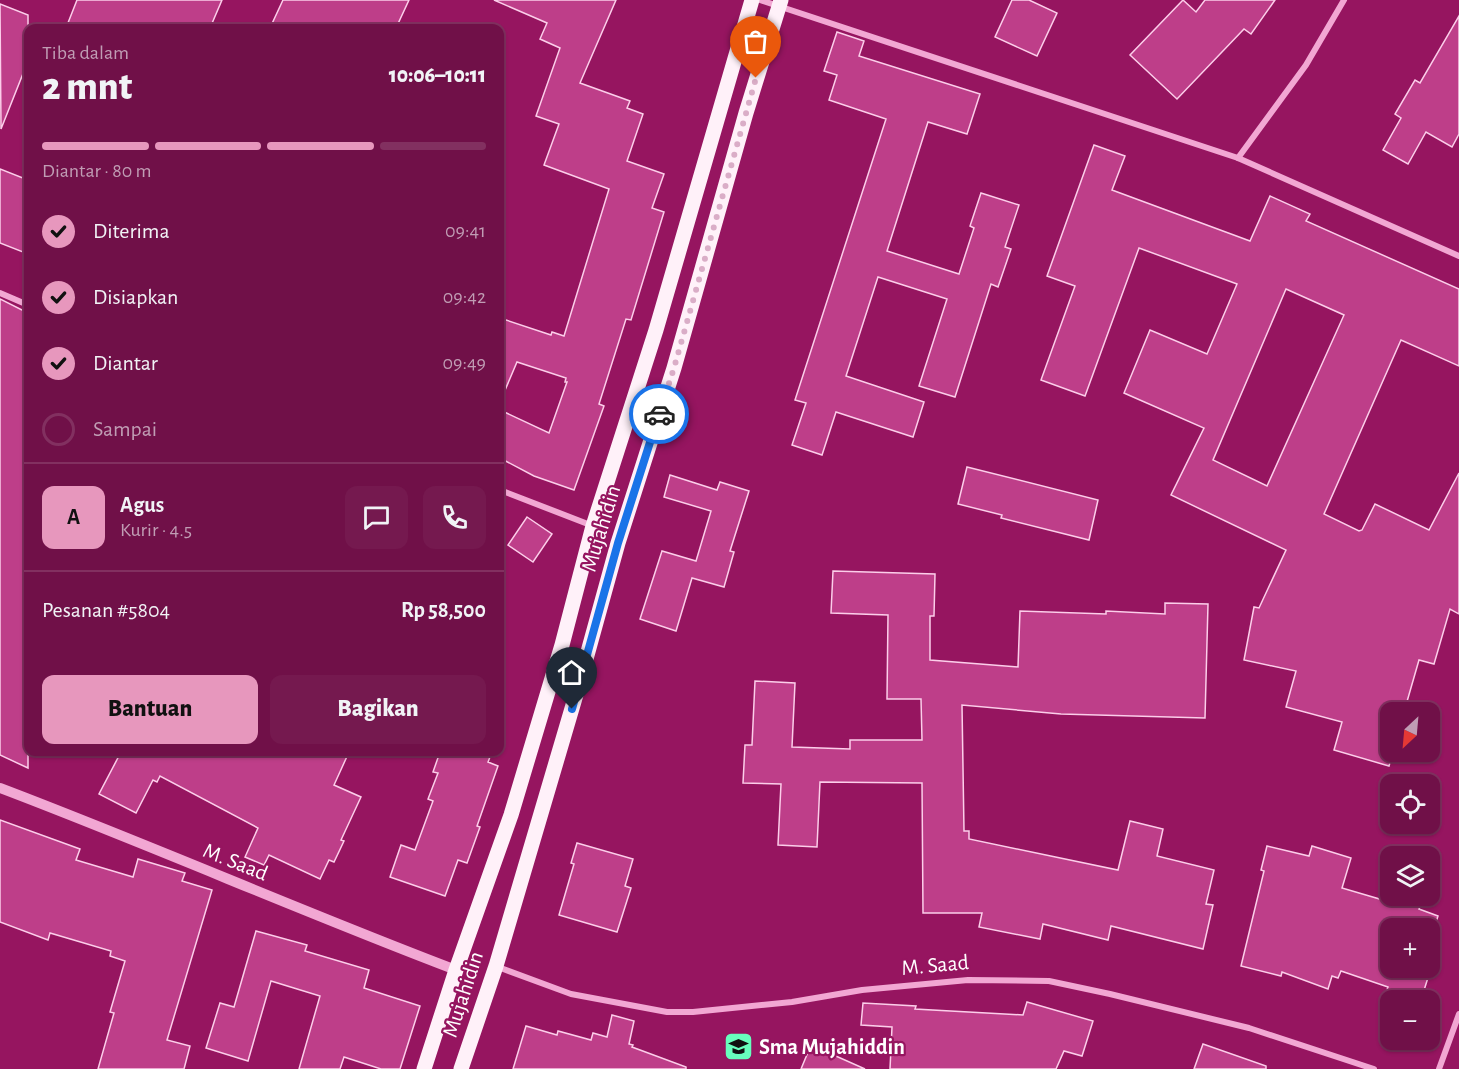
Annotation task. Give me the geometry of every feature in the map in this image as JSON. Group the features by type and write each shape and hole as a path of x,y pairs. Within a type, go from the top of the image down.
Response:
{"main road":[{"name":"Mujahidin","path":"424,1069 456,970 511,815 562,645 593,526 656,330 752,0"},
{"name":"Mujahidin","path":"461,1069 496,966 618,543 674,368 736,147 780,4"}],"street":[{"path":"760,0 780,4 1238,158 1459,256"},
{"path":"1238,158 1306,65 1344,0"},
{"path":"0,293 24,303"},
{"path":"504,492 593,526"},
{"name":"M. Saad","path":"0,788 456,970"},
{"name":"M. Saad","path":"496,966 571,994 667,1012 693,1012 792,1002 862,990 968,980 1049,981 1249,1028 1374,1069"},
{"path":"1439,1069 1459,1014"}],"building":[{"path":"77,0 222,0 212,24 68,24"},
{"path":"283,0 409,0 398,24 272,24"},
{"path":"494,0 616,0 580,83 630,101 627,108 643,114 627,161 664,174 652,208 664,212 631,320 626,319 599,404 604,406 574,490 534,476 504,460 504,412 549,433 567,382 565,382 566,378 517,362 504,393 504,319 551,335 552,332 564,336 609,189 544,165 559,124 536,116 560,48 540,39 547,23"},
{"path":"1012,0 1029,0 1057,13 1037,56 995,37"},
{"path":"1183,0 1196,12 1205,0 1275,0 1251,34 1244,29 1177,99 1130,55"},
{"path":"0,4 28,15 28,24 24,24 24,71 1,129"},
{"path":"1459,16 1459,134 1452,147 1426,132 1408,164 1383,150 1401,118 1395,114 1415,80 1420,83"},
{"path":"837,32 864,41 859,56 980,94 967,134 928,122 887,251 959,274 974,228 970,226 981,193 1019,205 1005,247 1011,249 998,287 991,284 955,397 919,386 947,299 878,277 846,376 924,402 913,437 836,412 822,455 792,445 806,403 795,400 886,119 829,100 837,75 824,71"},
{"path":"1094,145 1125,156 1112,190 1250,241 1270,196 1310,214 1306,221 1459,289 1459,366 1401,340 1324,514 1359,531 1362,530 1375,504 1429,530 1459,473 1459,614 1450,609 1434,664 1419,660 1407,702 1380,702 1380,762 1390,762 1389,766 1334,750 1342,722 1286,707 1296,671 1244,660 1254,607 1259,608 1286,550 1171,495 1204,428 1124,393 1150,330 1207,354 1237,284 1139,248 1085,396 1041,380 1075,286 1047,276","holes":["1286,289 1344,315 1267,486 1213,460"]},
{"path":"0,169 24,178 24,252 0,243"},
{"path":"0,299 24,311 24,756 28,756 28,768 0,755"},
{"path":"967,467 1098,500 1089,540 1001,518 1002,515 958,504"},
{"path":"670,475 717,490 720,482 749,491 730,551 734,552 724,587 692,578 676,631 640,619 662,551 696,561 711,511 664,497"},
{"path":"527,517 552,534 533,562 508,545"},
{"path":"833,571 935,574 934,616 930,616 930,660 1018,667 1020,611 1165,614 1165,603 1208,604 1205,718 1061,714 962,705 964,831 969,831 969,839 1118,870 1130,821 1163,829 1157,856 1214,870 1206,904 1213,905 1203,949 1111,926 1108,940 1043,924 1040,939 979,927 982,913 923,913 922,783 820,782 817,847 778,845 781,784 743,783 745,745 752,745 755,681 795,683 792,747 850,749 850,740 922,740 921,699 887,699 888,615 831,613"},
{"path":"119,756 347,756 334,785 361,797 341,840 344,841 334,862 329,860 320,879 269,855 264,865 245,857 258,828 160,776 157,782 153,780 136,813 99,794"},
{"path":"439,756 490,756 488,762 498,766 467,863 458,860 445,896 390,877 401,845 415,850 433,801 428,799 438,773 433,772"},
{"path":"0,820 80,849 76,860 133,877 138,859 185,873 182,881 212,890 167,1040 190,1046 184,1069 98,1069 114,1013 110,1012 125,961 110,956 111,951 50,933 48,940 0,922"},
{"path":"577,843 633,859 625,886 631,888 617,932 559,915 574,864 571,863"},
{"path":"1267,846 1309,856 1312,846 1351,858 1342,888 1380,899 1380,906 1420,906 1419,909 1438,916 1437,918 1380,918 1380,978 1428,978 1424,990 1387,990 1388,987 1341,971 1338,978 1332,976 1328,989 1282,972 1281,976 1241,966 1264,871 1261,870"},
{"path":"256,931 307,945 305,951 369,970 364,988 420,1006 400,1069 381,1069 344,1057 340,1069 299,1069 320,996 271,981 248,1061 206,1048 220,1003 234,1007"},
{"path":"1027,1002 1093,1021 1082,1056 1064,1051 1056,1069 890,1069 892,1027 861,1025 863,1003 916,1006 915,1009 1023,1015"},
{"path":"612,1015 634,1021 629,1044 633,1045 632,1047 686,1067 686,1069 513,1069 526,1026 557,1035 558,1031 591,1040 593,1033 607,1037"},
{"path":"1203,1044 1266,1066 1266,1069 1194,1069"},
{"path":"811,1045 865,1069 801,1069"}],"way so far":[{"path":"659,414 756,78"}],"place":[{"name":"Sma Mujahiddin","path":"738,1046"}],"route":[{"path":"572,709 618,543 659,414"}]}
